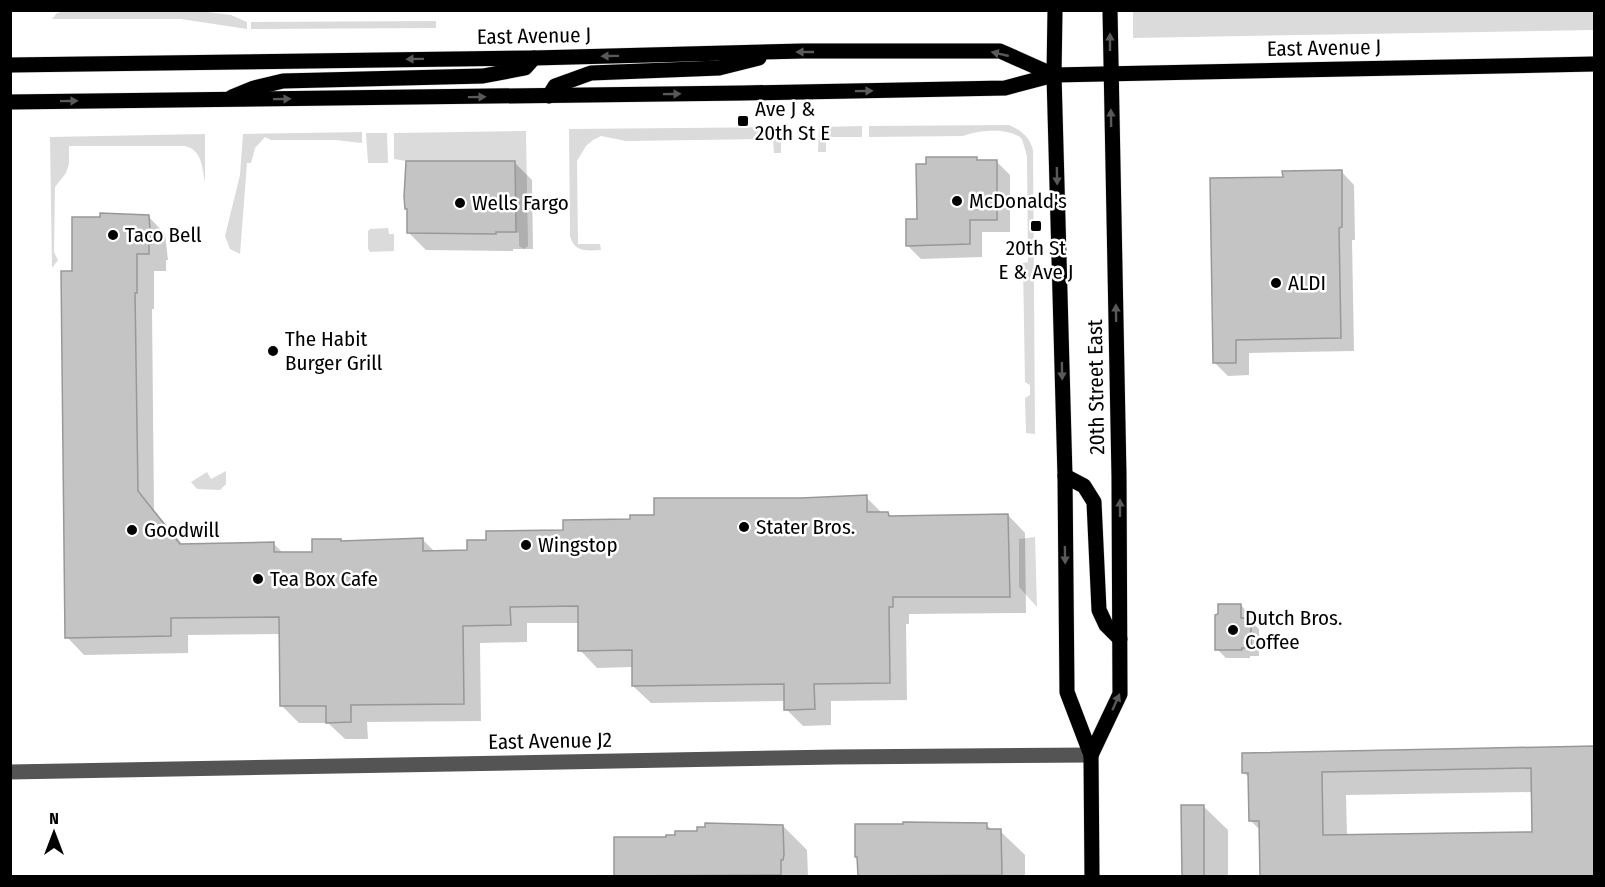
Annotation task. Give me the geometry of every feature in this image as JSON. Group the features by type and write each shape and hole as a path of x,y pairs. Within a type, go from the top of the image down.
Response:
{"main road":[{"name":"20th Street East","path":"1055,10 1054,75 1065,476 1067,692 1091,755 1092,876"},
{"name":"20th Street East","path":"1091,755 1120,694 1119,476 1110,10"},
{"name":"East Avenue J","path":"10,65 779,52 1000,51 1054,75"},
{"path":"549,96 555,86 591,73 719,68 779,52"},
{"path":"224,100 254,88 284,81 483,76 525,68 534,57"},
{"name":"East Avenue J","path":"10,102 1005,88 1054,75 1594,64"},
{"path":"1065,476 1084,486 1094,502 1099,610 1106,625 1120,639"}],"street":[{"name":"East Avenue J2","path":"10,772 825,757 1091,755"}],"shaded area":[{"path":"1594,10 1594,30 1133,38 1133,11"},
{"path":"200,11 231,15 247,22 247,29 181,19 52,19 57,13 62,12"},
{"path":"436,21 436,28 251,29 251,22"},
{"path":"1009,125 1024,134 1033,150 1035,434 1026,433 1025,398 1030,395 1030,385 1025,382 1023,263 1028,262 1027,156 1022,139 1017,135 1002,131 977,132 963,136 869,137 869,126"},
{"path":"862,126 862,137 826,137 826,152 818,152 819,127"},
{"path":"781,127 781,153 774,153 773,139 626,141 601,136 593,140 586,146 577,161 578,244 600,244 601,250 581,249 574,245 570,236 569,129"},
{"path":"526,131 528,246 524,249 519,246 519,233 516,232 515,161 406,161 394,159 394,133"},
{"path":"362,132 362,143 335,140 271,140 265,137 255,148 251,163 247,163 240,254 230,249 225,236 240,175 243,134"},
{"path":"366,133 387,133 388,163 368,163"},
{"path":"205,134 205,182 198,155 185,146 69,146 69,164 66,173 55,187 54,252 58,260 52,268 50,137"},
{"path":"388,228 389,234 394,234 394,251 370,252 368,231"},
{"path":"226,471 226,484 220,490 197,489 191,482 207,472 211,479"},
{"path":"1035,537 1037,607 1019,587 1019,539"}],"building":[{"name":"McDonald's","path":"926,157 977,157 977,160 997,160 997,220 970,220 970,244 906,246 906,219 917,219 916,164 926,164"},
{"name":"Wells Fargo","path":"406,161 515,161 516,232 496,232 496,234 407,233 407,209 405,209 404,197"},
{"name":"ALDI","path":"1342,170 1342,227 1339,228 1341,338 1236,340 1236,363 1213,363 1210,178 1283,177 1282,171"},
{"path":"100,213 149,215 151,244 149,244 149,254 137,254 137,293 135,293 138,491 180,544 274,542 274,552 312,552 312,539 341,539 341,541 423,538 423,551 467,550 467,540 486,540 486,531 563,530 563,520 630,519 630,515 654,515 654,498 801,498 867,495 867,512 888,512 889,516 1008,514 1010,597 893,597 893,607 889,607 890,683 814,684 815,709 784,710 784,684 632,686 632,650 578,651 578,606 510,607 511,625 463,626 464,704 351,705 351,722 326,723 326,706 280,706 279,617 171,618 171,636 65,638 61,271 72,271 72,217 100,217"},
{"name":"Dutch Bros. Coffee","path":"1218,604 1241,604 1241,618 1251,618 1251,648 1215,650 1215,615 1218,614"},
{"path":"1594,746 1594,876 1260,876 1259,821 1249,821 1248,773 1242,773 1242,753","holes":["1531,768 1532,832 1323,835 1322,772"]},
{"path":"1181,805 1204,805 1204,876 1182,876"},
{"path":"903,822 987,823 987,829 1001,829 1002,875 858,876 857,857 855,857 855,824 903,824"},
{"path":"705,823 783,825 784,855 781,860 781,875 614,876 614,837 666,837 666,835 675,835 675,831 697,831 697,827 705,827"}],"place":[{"name":"Ave J & 20th St E","path":"743,121"},
{"name":"McDonald's","path":"957,201"},
{"name":"Wells Fargo","path":"460,203"},
{"name":"20th St E & Ave J","path":"1036,226"},
{"name":"Taco Bell","path":"113,235"},
{"name":"ALDI","path":"1276,283"},
{"name":"The Habit Burger Grill","path":"273,351"},
{"name":"Stater Bros.","path":"744,527"},
{"name":"Goodwill","path":"132,530"},
{"name":"Wingstop","path":"526,545"},
{"name":"Tea Box Cafe","path":"258,579"},
{"name":"Dutch Bros. Coffee","path":"1233,630"}]}
